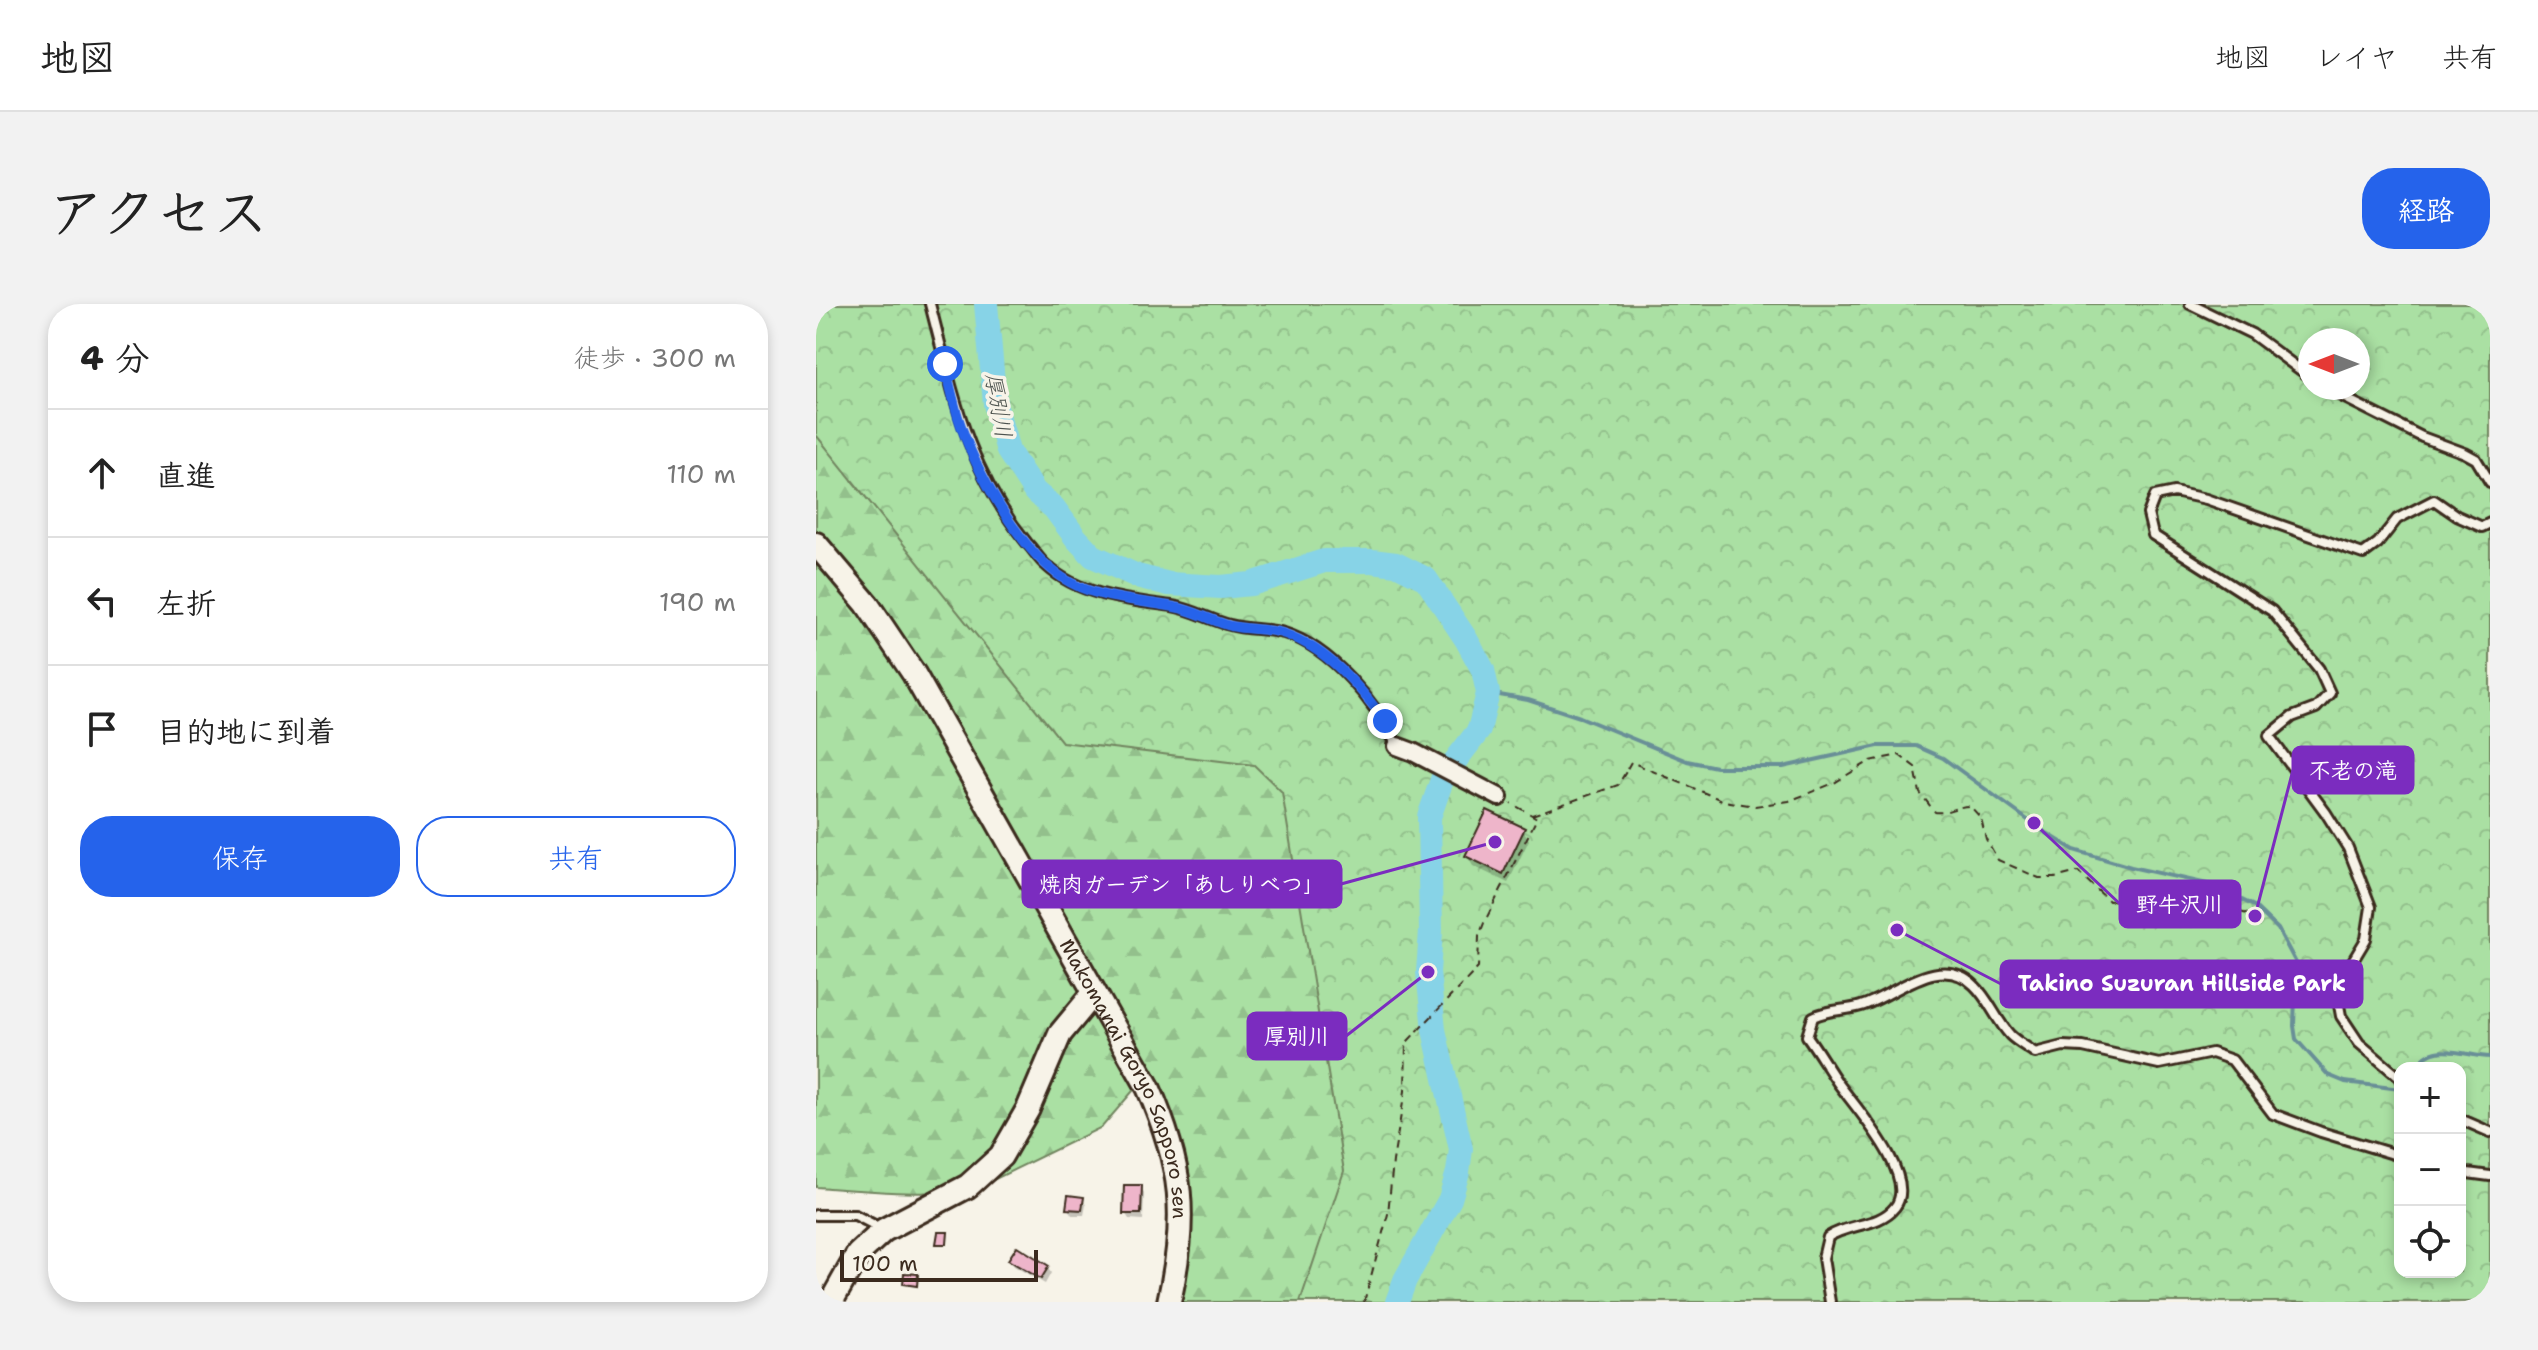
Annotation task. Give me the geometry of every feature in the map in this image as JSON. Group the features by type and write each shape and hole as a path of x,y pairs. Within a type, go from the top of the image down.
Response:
{"main road":[{"name":"Makomanai Goryo Sapporo sen","path":"816,544 867,604 914,674 1148,1087 1175,1159 1181,1202 1180,1246 1169,1302"},
{"path":"831,1302 858,1254 884,1230 968,1186 1001,1156 1028,1109 1060,1034 1094,993"}],"street":[{"path":"1405,749 1499,797"}],"lane":[{"path":"930,304 958,418 972,452 1009,519 1045,565 1065,580 1084,588 1141,603 1176,607 1232,626 1283,633 1319,650 1371,702 1405,749"},
{"path":"2190,304 2252,334 2298,368"},
{"path":"2349,400 2422,437 2465,453 2476,459 2489,476"},
{"path":"2394,1074 2359,1043 2341,1016 2336,989 2366,939 2371,907 2348,848 2269,736 2292,717 2316,708 2330,693 2319,669 2272,611 2153,535 2148,514 2155,496 2174,492 2206,499 2363,554 2378,543 2397,519 2434,500 2457,516 2482,527 2490,523"},
{"path":"1830,1302 1823,1258 1828,1237 1839,1230 1881,1219 1897,1205 1901,1191 1898,1173 1881,1140 1807,1036 1813,1017 1826,1011 1863,1006 1910,981 1945,972 1974,984 2011,1036 2035,1053 2063,1046 2083,1047 2159,1064 2212,1053 2232,1060 2273,1114 2394,1154"},
{"path":"2466,1122 2490,1132"},
{"path":"2466,1173 2490,1176"},
{"path":"816,1215 855,1215 884,1230"}],"path":[{"path":"1532,815 1618,785 1631,762 1724,801 1755,806 1789,801 1834,783 1870,761 1899,755 1915,767 1920,793 1935,812 1944,813 1956,806 1970,806 1981,818 1986,839 1998,860 2039,878 2055,878 2078,872 2109,901 2140,897 2162,907 2185,898 2255,916"},
{"path":"1364,1302 1388,1214 1405,1091 1406,1043 1478,968 1479,936 1537,818 1499,797"}],"green space":[{"path":"816,304 827,304 828,407 853,482 893,529 1369,728 1358,1302 1170,1302 1183,1208 1138,1085 1102,1127 981,1187 961,1191 909,1192 816,1187"},
{"path":"816,304 2490,304 2490,1302 1300,1302 1344,1171 1282,792 1254,765 1062,742 816,435"}],"building":[{"path":"1487,810 1525,828 1503,874 1465,856"},
{"path":"1124,1185 1142,1185 1141,1214 1123,1214"},
{"path":"1068,1195 1084,1197 1082,1210 1066,1209"},
{"path":"938,1232 948,1232 947,1244 936,1244"},
{"path":"1017,1246 1049,1266 1041,1279 1008,1260"},
{"path":"904,1273 918,1274 917,1286 903,1284"}],"waterway":[{"name":"厚別川","path":"986,304 995,404 1008,451 1035,492 1054,508 1093,556 1137,576 1169,584 1221,587 1251,584 1324,561 1396,564 1426,579 1483,670 1488,693 1479,730 1443,777 1429,817 1431,931 1428,972 1434,1030 1461,1149 1458,1172 1450,1199 1405,1280 1397,1302"},
{"path":"1488,693 1528,700 1580,717 1687,761 1716,767 1783,767 1878,746 1916,746 1943,758 2074,850 2131,867 2212,885 2254,906 2278,929 2296,963 2296,1039 2328,1075 2345,1082 2394,1088"},
{"path":"2421,1062 2431,1054 2449,1051 2490,1057"}],"place":[{"name":"野牛沢川","path":"2034,823"},
{"name":"焼肉ガーデン「あしりべつ」","path":"1495,842"},
{"name":"不老の滝","path":"2255,916"},
{"name":"Takino Suzuran Hillside Park","path":"1897,930"},
{"name":"厚別川","path":"1428,972"}],"route":[{"path":"945,364 958,418 972,452 1016,530 1045,565 1065,580 1084,588 1141,603 1176,607 1232,626 1283,633 1319,650 1371,702 1385,721"}]}
